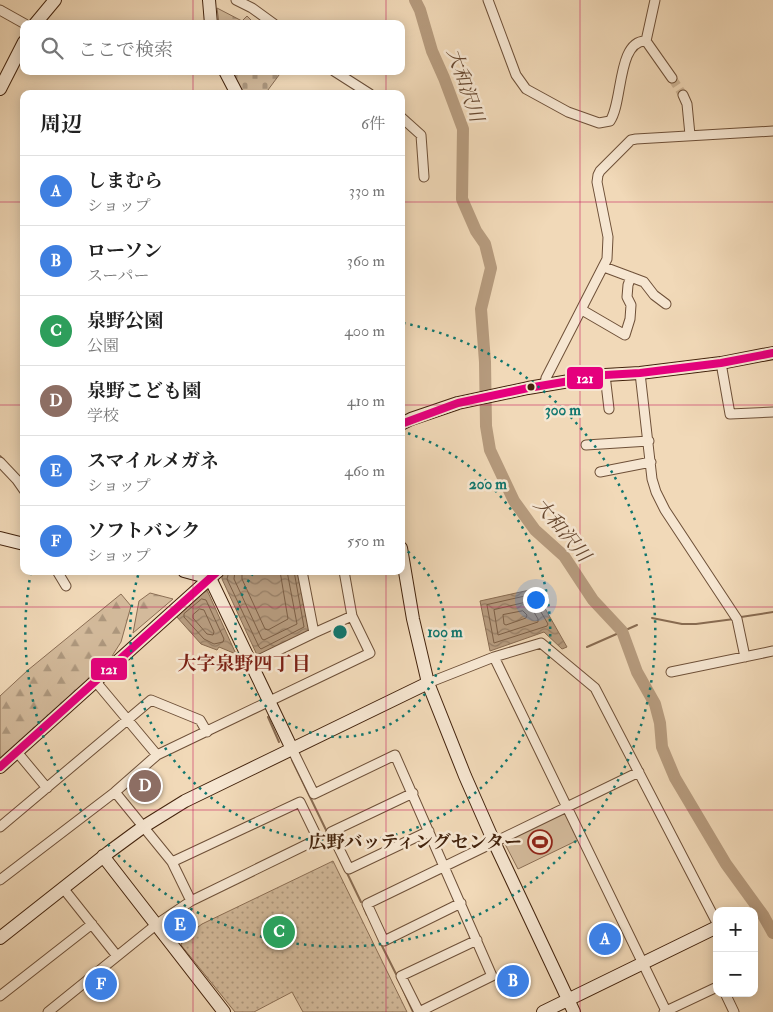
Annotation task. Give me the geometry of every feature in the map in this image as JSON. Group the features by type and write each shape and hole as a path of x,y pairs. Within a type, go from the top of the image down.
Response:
{"street":[{"path":"38,20 55,0"},
{"path":"209,0 211,20"},
{"path":"236,0 252,8 268,20"},
{"path":"488,0 516,75 526,89 568,112 599,122 610,121 615,114 624,63 634,45 641,41 646,41"},
{"path":"655,0 646,41 672,78"},
{"path":"0,10 20,21"},
{"path":"0,89 20,50"},
{"path":"227,75 235,90"},
{"path":"340,75 364,90"},
{"path":"683,95 687,104 690,135"},
{"path":"405,121 421,135 424,177"},
{"path":"545,384 546,378 607,258 608,237 597,182 600,170 631,140 773,131"},
{"path":"604,267 644,282 654,295 666,304"},
{"path":"582,310 625,335 630,319 631,305 627,297 631,277"},
{"path":"405,422 458,404 545,384 605,375 640,373 721,363 773,353"},
{"path":"721,363 730,414 762,416 773,412"},
{"path":"640,373 652,479 656,492 665,510 736,618 745,657"},
{"path":"605,375 609,409"},
{"path":"586,445 649,441"},
{"path":"0,462 20,484"},
{"path":"600,472 651,462"},
{"path":"0,538 20,543"},
{"path":"405,572 413,619 428,683 494,842 574,1012"},
{"path":"59,575 66,586"},
{"path":"0,768 214,575 269,702 314,794 395,755 413,793 461,902 477,940 492,976 419,1012 402,976 477,940"},
{"path":"303,575 314,633"},
{"path":"0,880 115,792 157,755 370,653 352,616 345,575"},
{"path":"252,663 352,616"},
{"path":"1,936 103,856 143,827 185,801 428,683 494,657 541,643 595,688 713,915"},
{"path":"671,672 773,651"},
{"path":"494,657 665,1011 685,1008 713,990"},
{"path":"96,682 157,755"},
{"path":"0,826 151,700 200,720 207,732"},
{"path":"17,752 47,788"},
{"path":"461,902 384,940 367,904 639,772"},
{"path":"115,792 172,862 191,901"},
{"path":"413,793 331,832 349,868 429,831"},
{"path":"48,1012 157,924 191,901 318,839 300,802 172,862"},
{"path":"103,856 224,1012"},
{"path":"63,888 117,956"},
{"path":"0,996 92,924"},
{"path":"544,1012 713,929"},
{"path":"728,997 734,1012"}],"green space":[{"path":"217,8 240,20 218,20"},
{"path":"247,16 251,20 243,20"},
{"path":"231,75 279,75 268,90 238,90"},
{"path":"150,593 173,599 133,633 139,601"},
{"path":"121,594 131,606 121,642 100,675 0,761 0,696 28,670"},
{"name":"広野バッティングセンター","path":"562,813 565,814 578,840 518,869 505,844 506,841"},
{"path":"333,861 407,1012 303,1012 292,992 254,1012 235,1012 181,945 183,938 202,924"}],"water":[{"path":"222,575 299,575 310,629 308,632 259,656 257,655 222,579"},
{"path":"534,589 567,647 562,649 544,632 490,651 480,601"},
{"path":"207,590 236,654 219,647 217,650 201,644 176,616"}],"waterway":[{"name":"大和沢川","path":"415,0 420,10 432,51 463,129 462,199 476,231 485,244 491,268 481,309 485,362 486,426 490,450 514,501 535,530 564,556 593,600 622,631 637,672 655,704 660,723 662,747 675,778 726,864 763,915 773,933"},
{"path":"0,456 4,460"},
{"path":"741,617 773,612"},
{"path":"652,618 682,624 734,619"},
{"path":"587,647 637,625"},
{"path":"268,717 279,742"},
{"path":"292,760 327,832"},
{"path":"347,873 361,902"},
{"path":"364,908 367,915"},
{"path":"381,944 396,974"},
{"path":"401,985 413,1012"}],"tunnel":[{"path":"672,78 683,95"}],"transit line":[{"name":"121","path":"405,423 458,403 528,388 605,375 640,373 721,363 773,353"},
{"name":"121","path":"0,767 214,575"}],"place":[{"name":"泉野こども園","path":"145,786"},
{"name":"広野バッティングセンター","path":"540,842"},
{"name":"スマイルメガネ","path":"180,925"},
{"name":"泉野公園","path":"279,932"},
{"name":"しまむら","path":"605,939"},
{"name":"ローソン","path":"513,981"},
{"name":"ソフトバンク","path":"101,984"}],"district":[{"name":"大字泉野四丁目","path":"244,664"}]}
